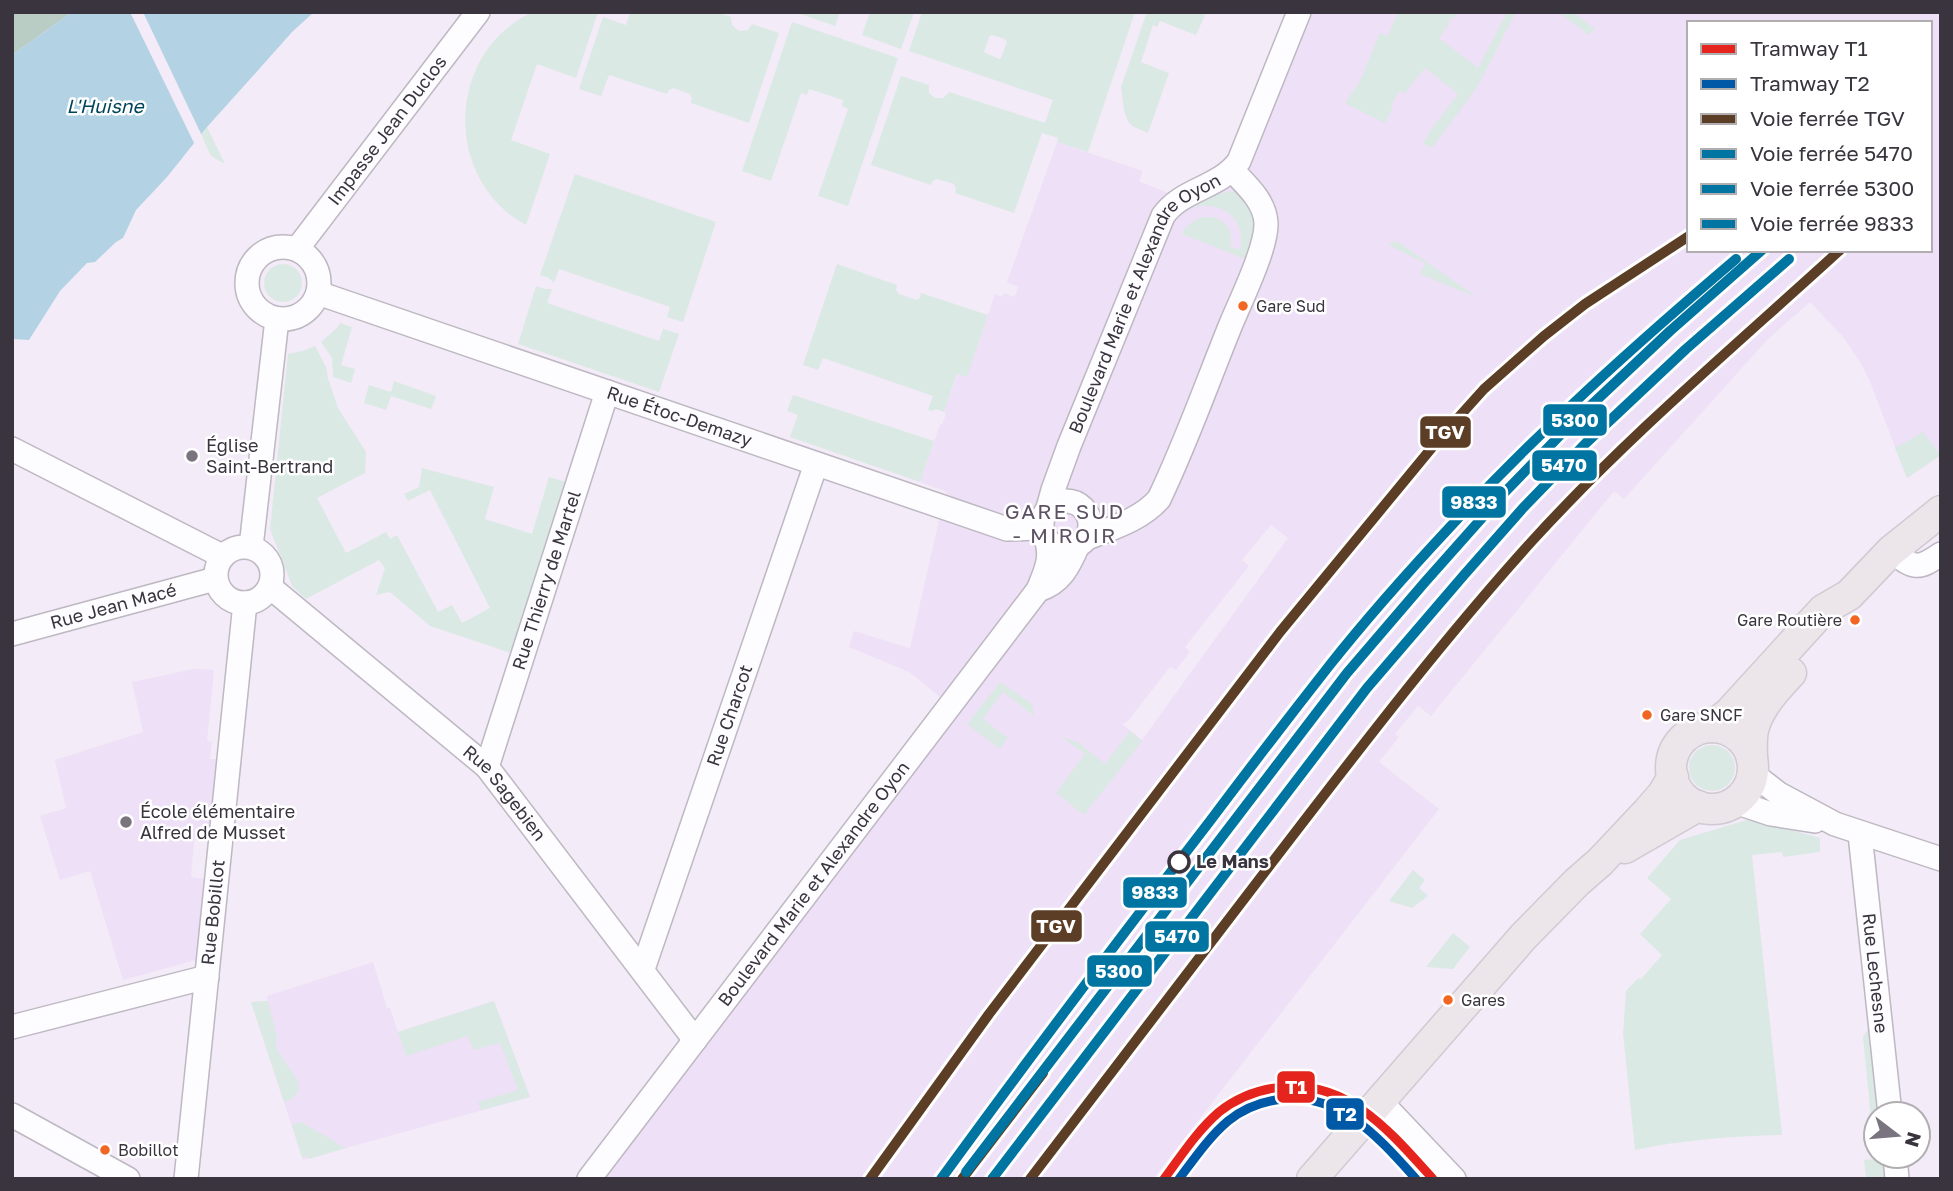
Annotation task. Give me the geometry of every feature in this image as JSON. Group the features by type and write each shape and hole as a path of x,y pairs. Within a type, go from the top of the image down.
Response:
{"main road":[{"path":"1711,727 1729,713 1824,610 1849,595 1891,551 1941,511"},
{"path":"1753,766 1749,750 1737,735 1711,727 1692,732 1680,743 1673,759 1673,777 1675,785 1684,797 1705,808 1720,808 1735,802 1747,790 1753,766 1754,729 1763,708 1838,619 1849,595"},
{"path":"1312,1179 1540,918 1600,862 1662,795 1673,777"},
{"path":"1600,862 1698,806"}],"street":[{"name":"Impasse Jean Duclos","path":"297,249 478,12"},
{"name":"Boulevard Marie et Alexandre Oyon","path":"589,1179 1038,590 1049,557 1045,525 1053,490 1163,216 1176,203 1220,179 1239,161 1299,12"},
{"name":"Boulevard Marie et Alexandre Oyon","path":"1038,590 1055,583 1062,576 1081,542 1131,519 1159,499 1264,240 1266,221 1258,198 1232,170"},
{"path":"283,246 297,249 309,257 316,267 319,277 318,293 311,306 299,316 277,319 261,312 250,300 247,274 255,259 270,248 283,246"},
{"name":"Rue Étoc-Demazy","path":"318,293 1007,529 1045,525"},
{"path":"251,547 277,319"},
{"name":"Rue Thierry de Martel","path":"487,767 607,392"},
{"name":"Boulevard Marie et Alexandre Oyon","path":"1069,446 1074,486 1086,511"},
{"path":"12,449 222,556"},
{"name":"Rue Charcot","path":"643,969 816,464"},
{"path":"1058,502 1075,502 1086,511 1089,528 1081,542 1074,548 1062,549 1054,546 1045,525 1058,502"},
{"path":"251,547 262,553 272,568 270,587 260,598 245,603 233,601 218,588 215,579 217,565 229,550 251,547"},
{"path":"1891,551 1915,566 1923,565 1941,554"},
{"name":"Rue Jean Macé","path":"12,634 215,579"},
{"name":"Rue Sagebien","path":"270,587 487,767 695,1040"},
{"name":"Rue Bobillot","path":"186,1179 245,603"},
{"path":"1753,766 1779,794 1835,824 1941,859"},
{"path":"1735,802 1771,814 1835,824"},
{"name":"Rue Lechesne","path":"1860,834 1888,1100"},
{"path":"12,1027 207,977"},
{"path":"1380,1101 1454,1179"},
{"path":"12,1115 128,1179"}],"shaded area":[{"path":"533,12 598,12 576,78 537,64 511,140 550,154 526,225 499,205 479,178 468,148 465,116 470,85 483,55 504,31"},
{"path":"630,12 717,12 731,17 732,25 739,31 748,30 752,24 779,33 749,123 691,103 690,94 673,88 667,94 609,75 601,96 579,89 603,17 626,25"},
{"path":"795,12 840,12 835,26"},
{"path":"870,12 914,12 901,49 862,35"},
{"path":"922,12 1135,12 1088,152 1057,142 1058,138 1042,133 1014,213 955,193 954,184 937,179 931,185 871,165 901,76 929,85 929,93 935,98 943,98 949,92 1045,123 1053,100 909,51","holes":["992,35 1007,42 1001,58 984,52"]},
{"path":"1147,12 1197,12 1205,15 1196,35 1160,21 1157,27 1153,25 1141,62 1169,73 1148,133 1132,126 1128,121 1121,87"},
{"path":"1299,12 1941,12 1941,455 1907,478 1860,362 1843,337 1810,302 1767,340 1624,499 1614,491 1431,716 1418,706 1395,734 1399,737 1379,762 1439,809 1153,1179 589,1179 950,705 909,672 849,647 854,631 910,648 947,492 920,482 958,373 967,376 995,294 1002,297 1004,293 1014,297 1018,287 1007,282 1057,142 1143,171 1139,181 1168,193 1176,203 1220,179","holes":["1271,525 1288,538 1142,740 1122,724 1128,721 1170,667 1176,670 1190,652 1185,647 1249,566 1242,560"]},
{"path":"1398,12 1454,12 1455,17 1451,18 1439,38 1478,68 1507,12 1516,12 1478,86 1432,148 1423,143 1458,94 1425,68 1404,94 1399,91 1385,123 1345,103 1360,81 1380,33 1388,36"},
{"path":"1573,12 1595,29 1589,35 1561,14"},
{"path":"792,22 898,58 848,206 818,196 848,109 842,106 843,100 809,89 807,95 801,93 771,181 742,171"},
{"path":"207,127 225,164 211,156 201,135"},
{"path":"575,174 716,222 683,322 667,317 670,307 559,269 554,283 540,275"},
{"path":"1231,191 1248,197 1256,223 1248,260 1182,234 1188,225 1196,220 1214,218 1227,226 1230,246 1240,250 1240,231 1233,217 1227,212 1211,206 1201,206 1178,213 1204,199"},
{"path":"1397,241 1478,298 1420,274 1425,263 1388,245"},
{"path":"283,264 297,269 302,283 297,297 283,302 269,297 264,283 269,269"},
{"path":"837,264 897,285 899,294 916,300 921,293 988,315 967,377 957,374 944,412 928,410 933,396 823,358 818,370 803,365"},
{"path":"536,286 552,289 547,303 659,341 663,329 679,334 659,392 518,344"},
{"path":"340,323 352,327 341,365 355,369 351,383 333,377 332,358 321,342"},
{"path":"315,346 326,367 338,408 366,452 365,473 317,498 346,553 386,532 390,539 397,535 438,612 452,605 462,623 490,608 430,490 408,501 404,494 419,487 422,468 494,487 485,519 532,534 549,477 566,482 511,653 430,626 390,592 376,595 385,568 379,560 306,599 292,586 270,529 288,354"},
{"path":"394,381 436,396 431,409 391,396 386,410 364,403 369,385 391,392"},
{"path":"793,395 934,441 920,482 790,437 798,415 787,411"},
{"path":"1923,432 1941,455 1907,478 1895,448"},
{"name":"École élémentaire Alfred de Musset","path":"194,669 214,670 207,741 212,742 210,759 217,759 209,829 196,828 194,843 191,877 204,879 196,960 123,980 90,871 60,880 40,816 66,808 55,760 143,732 132,682"},
{"path":"1000,682 1032,704 1034,716 1003,692 983,719 1008,738 1000,749 967,724"},
{"path":"1130,731 1142,741 1084,815 1056,793 1085,754 1062,737 1079,743 1105,764"},
{"path":"1712,745 1729,751 1735,768 1729,785 1712,791 1695,785 1689,768 1695,751"},
{"path":"1750,819 1820,838 1820,852 1783,857 1782,852 1752,855 1782,1135 1708,1139 1635,1150 1623,1033 1626,991 1638,978 1641,979 1662,955 1640,934 1671,899 1647,878 1680,840"},
{"path":"1413,870 1425,880 1419,888 1428,896 1412,908 1389,901"},
{"path":"1453,933 1470,947 1453,969 1426,967"},
{"path":"373,962 387,1008 390,1008 398,1032 494,1001 530,1097 303,1160 251,1002 268,1001 267,996"},
{"path":"268,1001 277,1049 298,1085 294,1097 284,1102 251,1002"},
{"path":"494,1001 530,1097 481,1110 478,1102 518,1090 500,1043 473,1050 468,1036 406,1056 398,1032"},
{"path":"1870,1026 1878,1100 1869,1100 1863,1037"},
{"path":"301,1122 346,1148 309,1159 308,1156 302,1158 292,1125"},
{"path":"1865,1170 1885,1170 1886,1179 1866,1179"}],"green space":[{"path":"12,12 72,12 12,55"}],"water":[{"name":"L'Huisne","path":"72,12 314,12 292,32 136,210 123,238 95,262 87,263 60,291 29,340 12,339 12,55"}],"pier":[{"path":"130,12 143,12 203,138 196,147"}],"tram line":[{"name":"T1","path":"1164,1179 1196,1135 1219,1112 1249,1095 1283,1087 1307,1087 1329,1092 1349,1101 1385,1129 1433,1179"},
{"name":"T2","path":"1179,1179 1208,1141 1228,1121 1254,1106 1283,1099 1304,1099 1341,1111 1373,1135 1416,1179"}],"rail line":[{"name":"TGV","path":"870,1179 989,1014 1280,632 1439,439 1484,389 1544,336 1585,304 1687,237"},
{"name":"5300","path":"966,1172 1347,673 1425,582 1505,492 1569,426 1670,331 1760,252"},
{"name":"TGV","path":"1030,1179 1362,746 1497,580 1606,464 1838,252"},
{"name":"9833","path":"941,1179 1299,704 1403,578 1553,422 1736,259"},
{"name":"5470","path":"992,1179 1367,688 1464,575 1523,508 1586,443 1686,349 1789,259"},
{"name":"TGV","path":"962,1179 1043,1073"}],"place":[{"name":"Gare Sud","path":"1243,306"},
{"name":"Église Saint-Bertrand","path":"192,456"},
{"name":"Gare Routière","path":"1855,620"},
{"name":"Gare SNCF","path":"1647,715"},
{"name":"École élémentaire Alfred de Musset","path":"126,822"},
{"name":"Le Mans","path":"1179,862"},
{"name":"Gares","path":"1448,1000"},
{"name":"Bobillot","path":"105,1150"}],"district":[{"name":"GARE SUD - MIROIR","path":"1065,524"}]}
